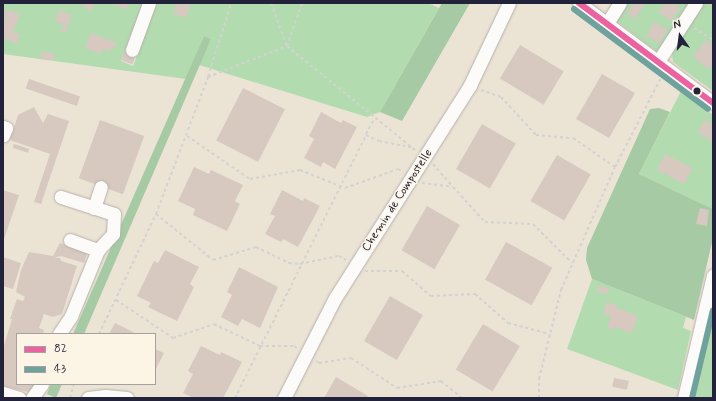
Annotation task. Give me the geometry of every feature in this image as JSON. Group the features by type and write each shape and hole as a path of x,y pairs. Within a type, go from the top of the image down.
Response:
{"street":[{"path":"132,50 149,3"},
{"name":"Chemin de Compostelle","path":"284,398 335,298 357,267 470,85 509,3"},
{"path":"579,3 659,69 713,103"},
{"path":"606,25 620,3"},
{"path":"659,69 696,3"},
{"path":"3,127 6,128 3,135"},
{"path":"94,208 101,187"},
{"path":"60,333 71,316 98,250 112,234 114,214 61,197"},
{"path":"70,240 98,250"},
{"path":"684,398 713,275"},
{"path":"32,398 41,385"},
{"path":"3,393 18,398"},
{"path":"88,398 105,396 127,398"}],"path":[{"path":"100,333 156,214 187,136 208,77 230,3"},
{"path":"271,3 287,46 426,158 485,222 533,224 572,263"},
{"path":"208,77 287,46 302,3"},
{"path":"684,22 713,40"},
{"path":"539,398 539,379 550,334 572,263 659,69"},
{"path":"470,85 502,97 536,135 573,138 615,167"},
{"path":"235,398 300,264 375,118"},
{"path":"366,135 379,141 411,147"},
{"path":"187,136 250,179 300,170 339,187 345,188 398,169 423,184 453,187"},
{"path":"156,214 213,260 256,247 289,263 300,264 339,256 367,273 402,271 431,296 475,294 508,323 550,334"},
{"path":"116,300 172,338 214,324 260,346 294,346"},
{"path":"307,355 318,363 351,358 397,388 441,381 462,398"},
{"path":"70,398 74,385"}],"green space":[{"path":"3,3 143,3 121,61 133,66 157,3 428,3 439,8 380,112 367,117 199,65 211,39 204,36 186,79 3,54"},
{"path":"442,3 470,3 402,121 380,112"},
{"path":"625,3 693,3 660,54 615,20"},
{"path":"703,3 713,3 713,91 673,62 672,54"},
{"path":"204,36 211,39 84,333 73,333"},
{"path":"681,91 713,115 713,209 639,174"},
{"path":"659,108 670,112 639,174 713,209 713,238 694,320 592,279 586,260 587,248 650,109"},
{"path":"592,279 686,317 683,328 691,331 678,390 567,349"},
{"path":"713,317 713,398 694,398"},
{"path":"51,385 62,385 56,398 47,394"}],"building":[{"path":"79,3 94,3 91,11"},
{"path":"109,3 128,3 126,9"},
{"path":"177,3 191,4 186,18 173,13"},
{"path":"634,3 645,3 635,19 627,13"},
{"path":"665,3 673,3 680,8 671,21 658,12"},
{"path":"5,9 20,14 13,32 20,34 17,44 3,38"},
{"path":"59,10 72,15 65,33 61,32 64,25 55,21"},
{"path":"654,22 667,29 660,43 646,36"},
{"path":"91,33 117,43 115,48 112,47 110,52 103,49 101,54 85,48"},
{"path":"706,40 713,46 713,63 709,69 693,56"},
{"path":"520,45 564,71 544,105 500,78"},
{"path":"125,50 136,54 133,64 121,60"},
{"path":"41,52 54,53 53,60 41,59"},
{"path":"602,74 635,93 609,138 576,119"},
{"path":"29,79 80,97 77,106 26,88"},
{"path":"243,88 285,109 258,162 216,141"},
{"path":"34,107 43,123 48,114 69,121 41,204 34,202 50,154 10,140 18,115"},
{"path":"321,112 341,123 343,120 357,127 335,169 323,162 321,167 304,158 314,139 309,136"},
{"path":"100,120 144,136 123,194 79,178"},
{"path":"705,120 713,125 713,142 698,132"},
{"path":"482,124 516,143 490,189 456,169"},
{"path":"14,144 29,149 28,153 13,148"},
{"path":"665,154 693,168 684,184 657,170"},
{"path":"557,155 591,174 564,220 530,201"},
{"path":"194,167 209,174 211,170 243,185 235,201 240,204 227,231 193,215 195,209 178,201"},
{"path":"3,190 19,195 3,242"},
{"path":"282,190 303,201 304,198 320,206 298,247 283,239 281,242 265,234 275,216 270,214"},
{"path":"427,206 460,225 434,269 402,250"},
{"path":"700,208 709,210 707,226 696,224"},
{"path":"506,242 552,268 532,305 485,280"},
{"path":"60,243 87,253 84,263 61,256 54,258 60,258 61,261 77,266 62,314 53,317 44,314 39,328 44,330 43,333 16,333 16,385 35,385 28,392 3,386 3,349 12,319 10,319 17,299 23,301 25,297 16,292 21,270 29,252 53,256"},
{"path":"165,250 199,267 190,284 194,287 177,321 148,307 151,303 137,296 154,261 158,263"},
{"path":"3,257 21,263 13,289 3,286"},
{"path":"239,267 278,287 260,328 242,319 238,326 221,317 232,295 227,292"},
{"path":"599,285 609,289 607,295 597,291"},
{"path":"390,296 423,315 397,360 364,341"},
{"path":"607,302 616,305 615,307 638,316 632,333 615,327 614,330 607,328 611,316 603,313"},
{"path":"115,323 134,333 110,333"},
{"path":"483,324 520,346 493,392 456,369"},
{"path":"201,346 220,355 221,352 242,362 223,398 194,398 183,393 193,374 188,371"},
{"path":"156,349 164,353 156,369"},
{"path":"336,377 368,396 367,398 324,398"},
{"path":"614,378 629,381 627,390 612,387"}],"transit line":[{"name":"82","path":"579,3 713,103"},
{"name":"43","path":"574,9 708,109"},
{"name":"43","path":"692,398 713,310"}]}
